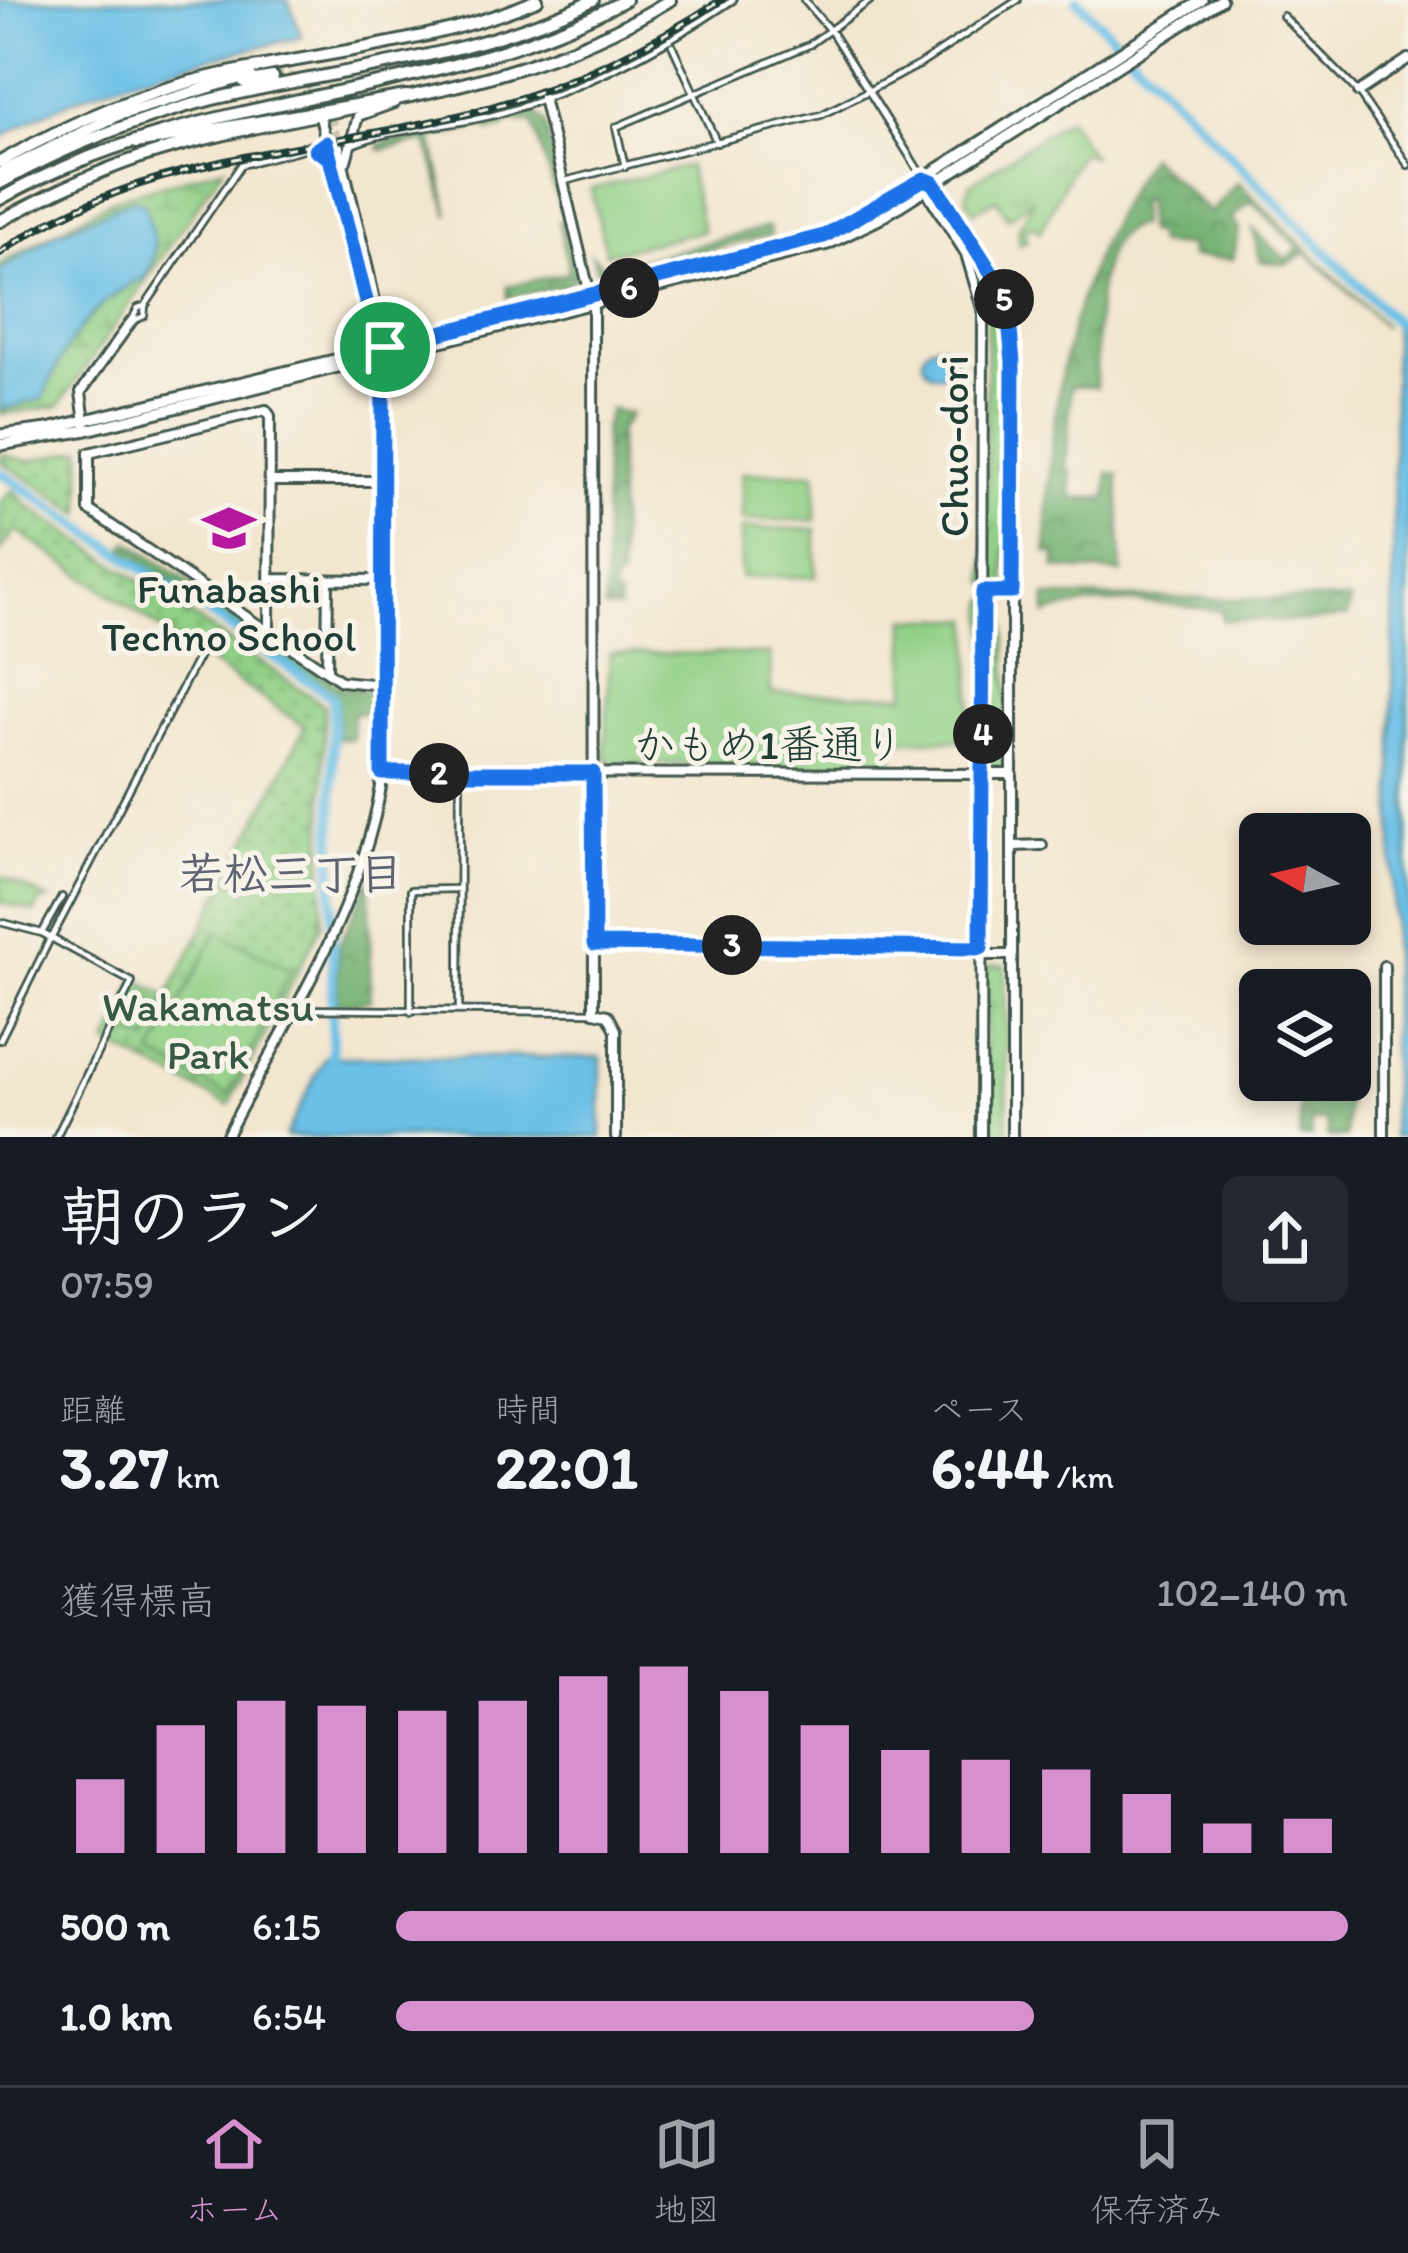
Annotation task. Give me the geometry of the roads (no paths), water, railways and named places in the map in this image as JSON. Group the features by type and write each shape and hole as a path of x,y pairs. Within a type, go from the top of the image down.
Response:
{"highway":[{"path":"5,196 32,171 118,115 247,76 427,41 537,0"},
{"path":"32,171 162,113 476,46 593,0"},
{"path":"0,183 178,124 480,60 625,0"},
{"path":"0,221 66,188 157,152 416,99 554,58 670,0"},
{"path":"0,162 96,113 181,85 410,39 515,9"},
{"path":"205,90 273,77"},
{"path":"0,173 32,171 140,142 388,95 416,99"},
{"path":"299,111 313,110 320,117"},
{"path":"335,149 363,250"}],"main road":[{"path":"0,445 828,244 928,184 1202,0"},
{"path":"1127,54 1221,0"},
{"path":"0,435 86,425"}],"street":[{"path":"86,425 81,392 131,322 144,316 145,306 244,164 496,114 670,42 733,0"},
{"path":"805,0 832,32 928,184"},
{"path":"625,166 616,127 832,32 871,0"},
{"path":"565,181 821,115 870,93 1018,0"},
{"path":"1283,16 1358,92 1408,165"},
{"path":"670,42 717,143"},
{"path":"1358,92 1408,59"},
{"path":"543,98 592,303 594,1012"},
{"path":"316,150 335,149 358,116 394,103"},
{"path":"320,117 335,149 382,351"},
{"path":"350,132 371,140"},
{"name":"Chuo-dori","path":"928,184 966,254 980,296 981,1137"},
{"name":"Chuo-dori","path":"928,184 996,280 1008,310 1013,362 1012,1137"},
{"path":"226,1137 338,920 367,850 382,773 382,351 363,250"},
{"path":"269,631 266,410 89,453 89,510 345,683 382,685"},
{"path":"270,481 383,481"},
{"path":"269,579 382,580"},
{"path":"327,670 328,580"},
{"path":"983,592 1012,592"},
{"path":"0,1040 202,650"},
{"name":"かもめ1番通り","path":"382,773 1012,774"},
{"path":"459,1011 460,773"},
{"path":"1013,846 1042,844"},
{"path":"411,1012 411,890 459,889"},
{"path":"42,933 62,897"},
{"path":"0,922 52,937 132,982 56,1137"},
{"path":"594,944 981,948 989,955 1012,955"},
{"path":"1384,966 1384,1137"},
{"path":"292,1009 608,1015 616,1030 616,1137"}],"water":[{"path":"0,0 288,0 302,37 108,87 34,118 0,139"},
{"path":"134,199 145,204 154,244 153,261 143,280 119,292 82,326 43,399 0,410 0,270 58,232"},
{"path":"1408,321 1408,1137 1392,1137 1394,326"},
{"path":"938,344 953,359 938,374 923,359"},
{"path":"325,1057 601,1057 601,1137 285,1137"}],"waterway":[{"path":"1077,0 1397,324"},
{"path":"0,472 333,697 332,1002"},
{"path":"332,1009 332,1070"}],"tunnel":[{"path":"273,77 301,80 311,87 326,107 338,147"}],"railway":[{"path":"0,253 53,220 165,176 462,115 531,95 628,54 721,0"}],"place":[{"name":"Funabashi Techno School","path":"229,528"}],"district":[{"name":"若松三丁目","path":"291,873"}],"park label":[{"name":"Wakamatsu Park","path":"208,1030"}]}
